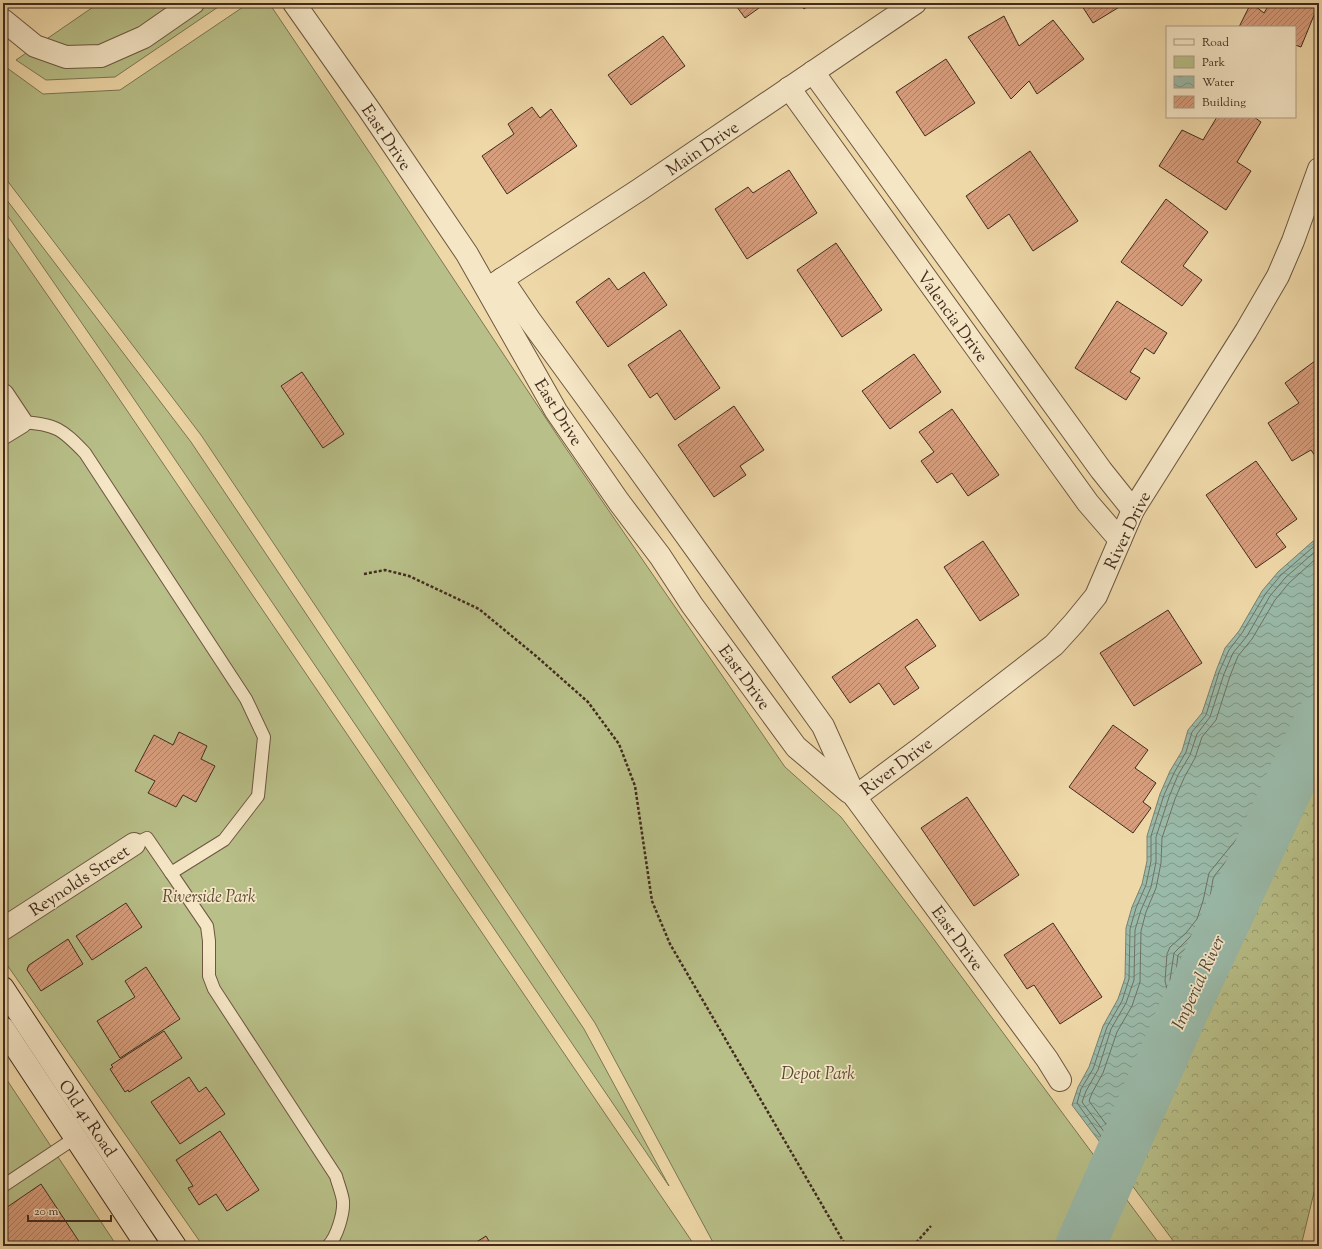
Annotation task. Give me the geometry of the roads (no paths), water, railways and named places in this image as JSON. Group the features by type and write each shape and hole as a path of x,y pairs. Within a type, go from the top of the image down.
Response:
{"street":[{"path":"3,20 35,46 66,57 101,56 144,37 193,3"},
{"name":"East Drive","path":"294,3 368,108 458,242 494,284 529,319 823,726 855,796 1060,1080"},
{"name":"Main Drive","path":"494,284 639,190 914,3"},
{"name":"Valencia Drive","path":"813,72 1101,470 1133,510"},
{"name":"Valencia Drive","path":"789,88 1088,503 1120,540"},
{"name":"River Drive","path":"855,796 929,742 1054,644 1074,623 1096,596 1133,510 1246,331 1278,276 1319,169"},
{"name":"East Drive","path":"494,284 556,411 619,502 660,556 692,605 796,746 855,796"},
{"path":"3,394 21,422 3,433"},
{"name":"Reynolds Street","path":"3,930 134,844"},
{"name":"Old 41 Road","path":"3,988 175,1246"},
{"name":"Old 41 Road","path":"3,1028 147,1246"}],"lane":[{"path":"21,422 38,423 51,426 66,434 85,453 246,699 264,737 258,796 224,840 171,873"},
{"path":"134,844 147,838 207,926 209,941 209,976 214,989 336,1176 343,1201 340,1225 328,1246"},
{"path":"3,1186 75,1138"}],"water":[{"path":"1319,537 1319,775 1303,803 1289,820 1249,847 1222,881 1217,905 1210,926 1197,943 1181,957 1179,979 1185,1000 1194,1019 1182,1039 1162,1052 1150,1072 1127,1137 1120,1169 1072,1105 1078,1087 1089,1067 1103,1026 1118,999 1125,978 1126,928 1132,907 1142,884 1147,861 1147,836 1160,794 1170,771 1182,751 1188,730 1202,713 1225,648 1239,631 1262,591 1278,572"}],"waterway":[{"name":"Imperial River","path":"1080,1246 1184,1010 1319,721"}],"park label":[{"name":"Riverside Park","path":"209,896"},
{"name":"Depot Park","path":"818,1073"}]}
